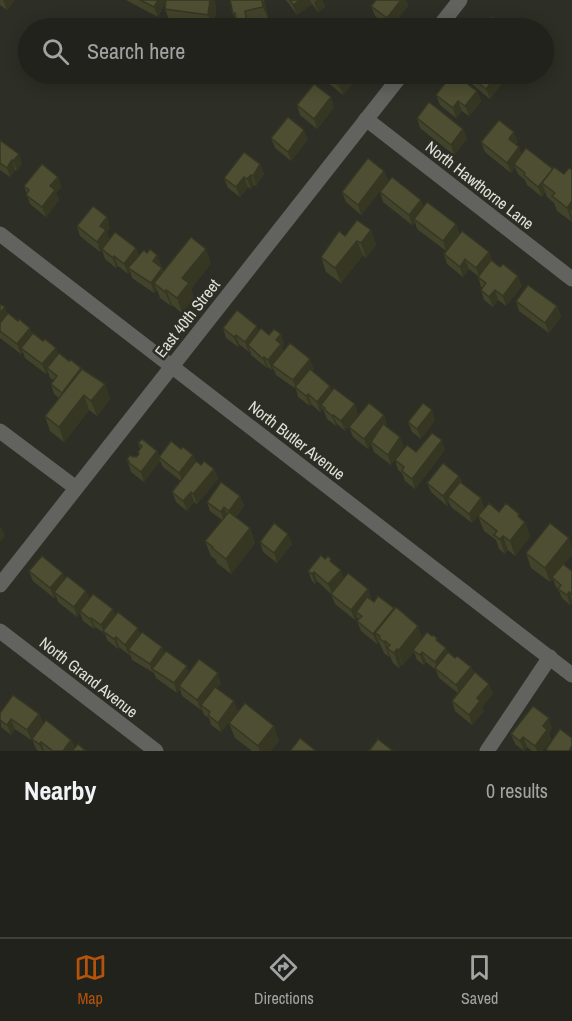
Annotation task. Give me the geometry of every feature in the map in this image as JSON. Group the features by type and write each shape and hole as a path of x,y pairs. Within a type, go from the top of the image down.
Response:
{"street":[{"path":"446,18 460,0"},
{"name":"East 40th Street","path":"0,585 394,84"},
{"name":"North Hawthorne Lane","path":"366,119 572,279"},
{"name":"North Butler Avenue","path":"0,234 572,675"},
{"path":"0,430 76,488"},
{"name":"North Grand Avenue","path":"0,631 156,751"},
{"path":"487,751 550,657"}],"building":[{"path":"140,0 158,0 154,7"},
{"path":"166,0 210,0 208,15 165,9"},
{"path":"230,0 262,0 263,7 245,11 246,18 236,18 235,13 233,14"},
{"path":"290,0 300,0 293,5"},
{"path":"376,0 401,0 387,18 371,6"},
{"path":"314,84 331,97 314,119 297,105"},
{"path":"444,84 468,84 477,91 465,106 458,101 453,108 436,95"},
{"path":"480,84 490,84 486,89"},
{"path":"429,102 463,129 451,145 417,118"},
{"path":"288,117 304,130 288,152 271,138"},
{"path":"499,120 514,132 509,139 519,147 507,163 481,142"},
{"path":"0,140 19,154 7,168 0,163"},
{"path":"526,148 553,169 538,187 514,164"},
{"path":"244,152 260,164 253,176 247,179 244,177 236,187 224,178"},
{"path":"368,158 384,171 358,205 342,192"},
{"path":"42,164 58,177 50,186 55,190 42,207 26,195 29,190 24,186"},
{"path":"554,167 564,174 569,168 572,170 572,201 567,208 552,196 555,193 542,183"},
{"path":"392,177 421,200 409,215 380,192"},
{"path":"427,202 456,224 443,241 414,219"},
{"path":"93,206 107,217 100,226 106,230 97,242 77,226"},
{"path":"357,220 371,230 361,243 357,241 335,268 321,257 339,231 345,236"},
{"path":"462,231 489,252 476,268 465,259 460,267 444,254"},
{"path":"115,232 136,248 124,264 102,249"},
{"path":"191,237 206,249 182,278 189,283 177,298 154,283"},
{"path":"150,249 157,255 153,261 162,268 151,283 128,268 144,250 147,253"},
{"path":"491,260 500,267 503,264 518,276 503,296 495,290 489,297 481,290 486,283 478,277"},
{"path":"528,285 557,306 545,323 516,301"},
{"path":"237,310 257,326 245,342 223,328"},
{"path":"8,313 30,328 17,344 0,331 0,323"},
{"path":"261,328 269,335 274,329 281,334 276,340 281,344 268,360 264,357 263,359 248,345"},
{"path":"33,333 56,348 42,364 21,348"},
{"path":"290,343 310,359 293,380 272,365"},
{"path":"59,353 81,368 62,393 51,384 57,376 47,368"},
{"path":"82,369 105,384 91,401 84,395 59,427 45,416"},
{"path":"310,369 330,386 317,402 295,387"},
{"path":"334,388 355,404 341,421 321,405"},
{"path":"369,403 384,415 364,439 349,427"},
{"path":"423,403 432,410 417,429 408,422"},
{"path":"383,424 400,437 388,455 371,442"},
{"path":"432,433 442,440 412,479 402,471 404,467 395,460 407,445 416,452"},
{"path":"142,439 157,451 141,472 127,459 130,455 136,457 139,454 142,446 138,443"},
{"path":"171,441 193,455 179,473 159,457"},
{"path":"196,461 201,465 204,461 214,469 193,494 191,492 183,501 172,492"},
{"path":"443,463 459,476 443,496 427,483"},
{"path":"221,482 240,496 229,511 224,507 221,512 207,502"},
{"path":"460,482 481,498 469,514 448,497"},
{"path":"489,503 499,512 506,503 525,522 510,541 503,536 500,539 494,535 497,531 478,516"},
{"path":"229,512 250,528 226,559 205,541"},
{"path":"274,523 288,534 274,553 260,542"},
{"path":"550,523 569,538 545,568 526,553"},
{"path":"321,555 325,559 328,556 330,561 341,570 328,584 314,572 312,574 308,571"},
{"path":"42,556 63,573 50,588 29,571"},
{"path":"563,564 572,571 572,595 569,592 567,595 558,589 561,585 552,577"},
{"path":"348,573 368,589 351,610 331,594"},
{"path":"67,576 86,591 74,607 54,592"},
{"path":"93,594 113,609 101,625 80,611"},
{"path":"378,596 394,608 373,634 357,621 362,616 356,612 367,597 374,602"},
{"path":"396,607 418,626 394,653 387,648 390,645 375,633"},
{"path":"118,612 138,628 125,645 116,637 114,639 103,631"},
{"path":"142,632 162,647 150,664 128,650"},
{"path":"427,632 437,638 436,640 446,648 435,662 422,652 420,655 413,650"},
{"path":"166,651 187,666 174,683 152,669"},
{"path":"448,652 471,667 456,685 435,668"},
{"path":"199,659 218,673 197,700 179,686"},
{"path":"475,672 489,684 477,698 480,701 469,715 452,701"},
{"path":"215,687 234,701 218,723 201,705"},
{"path":"13,695 39,714 27,730 11,719 7,725 0,720 0,713"},
{"path":"245,703 274,726 258,746 229,723"},
{"path":"533,706 549,718 543,726 547,730 535,746 523,737 520,741 511,734"},
{"path":"46,720 71,740 63,751 53,751 41,742 39,744 32,739"},
{"path":"560,729 572,738 572,746 569,751 548,751 546,749"},
{"path":"300,738 315,750 290,751"},
{"path":"378,739 393,751 369,751"},
{"path":"78,744 86,751 72,751"}]}
